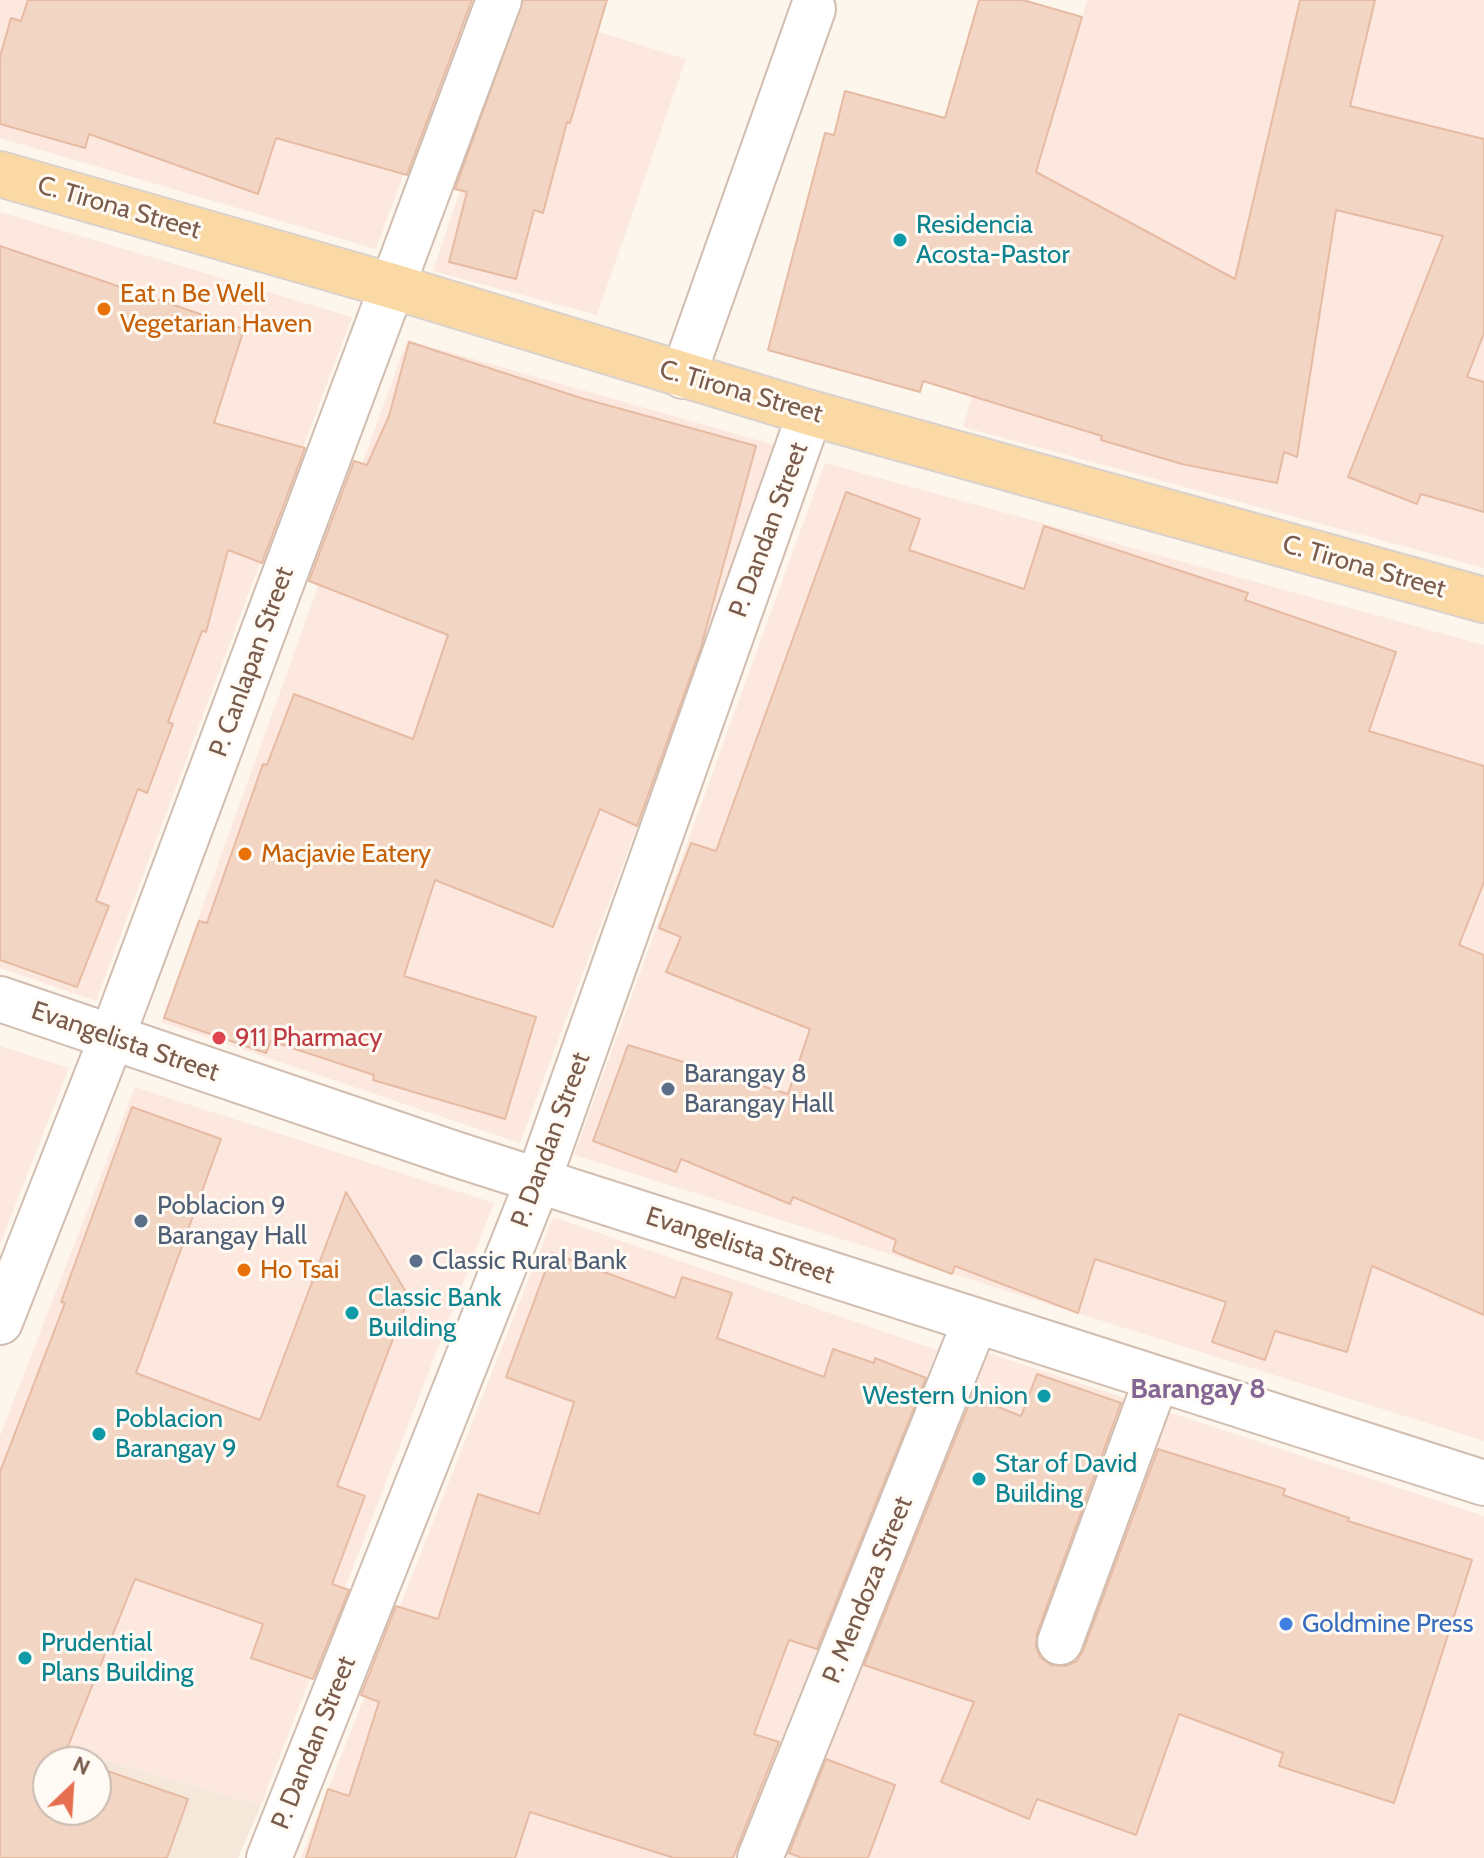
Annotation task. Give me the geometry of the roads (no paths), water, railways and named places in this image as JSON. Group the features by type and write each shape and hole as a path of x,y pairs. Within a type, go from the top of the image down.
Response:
{"main road":[{"name":"C. Tirona Street","path":"0,174 392,286 810,413 1484,600"}],"street":[{"name":"P. Canlapan Street","path":"0,1322 112,1037 499,0"},
{"path":"683,376 813,9"},
{"name":"P. Dandan Street","path":"269,1858 538,1181 810,413"},
{"name":"Evangelista Street","path":"0,999 538,1181 1156,1381 1484,1483"},
{"name":"P. Mendoza Street","path":"760,1858 975,1322"},
{"path":"1060,1642 1156,1381"}],"place":[{"name":"Residencia Acosta-Pastor","path":"900,240"},
{"name":"Eat n Be Well Vegetarian Haven","path":"104,309"},
{"name":"Macjavie Eatery","path":"245,854"},
{"name":"911 Pharmacy","path":"219,1038"},
{"name":"Barangay 8 Barangay Hall","path":"668,1089"},
{"name":"Poblacion 9 Barangay Hall","path":"141,1221"},
{"name":"Classic Rural Bank","path":"416,1261"},
{"name":"Ho Tsai","path":"244,1270"},
{"name":"Classic Bank Building","path":"352,1313"},
{"name":"Western Union","path":"1044,1396"},
{"name":"Poblacion Barangay 9","path":"99,1434"},
{"name":"Star of David Building","path":"979,1479"},
{"name":"Goldmine Press","path":"1286,1624"},
{"name":"Prudential Plans Building","path":"25,1658"}],"district":[{"name":"Barangay 8","path":"1198,1390"}]}
